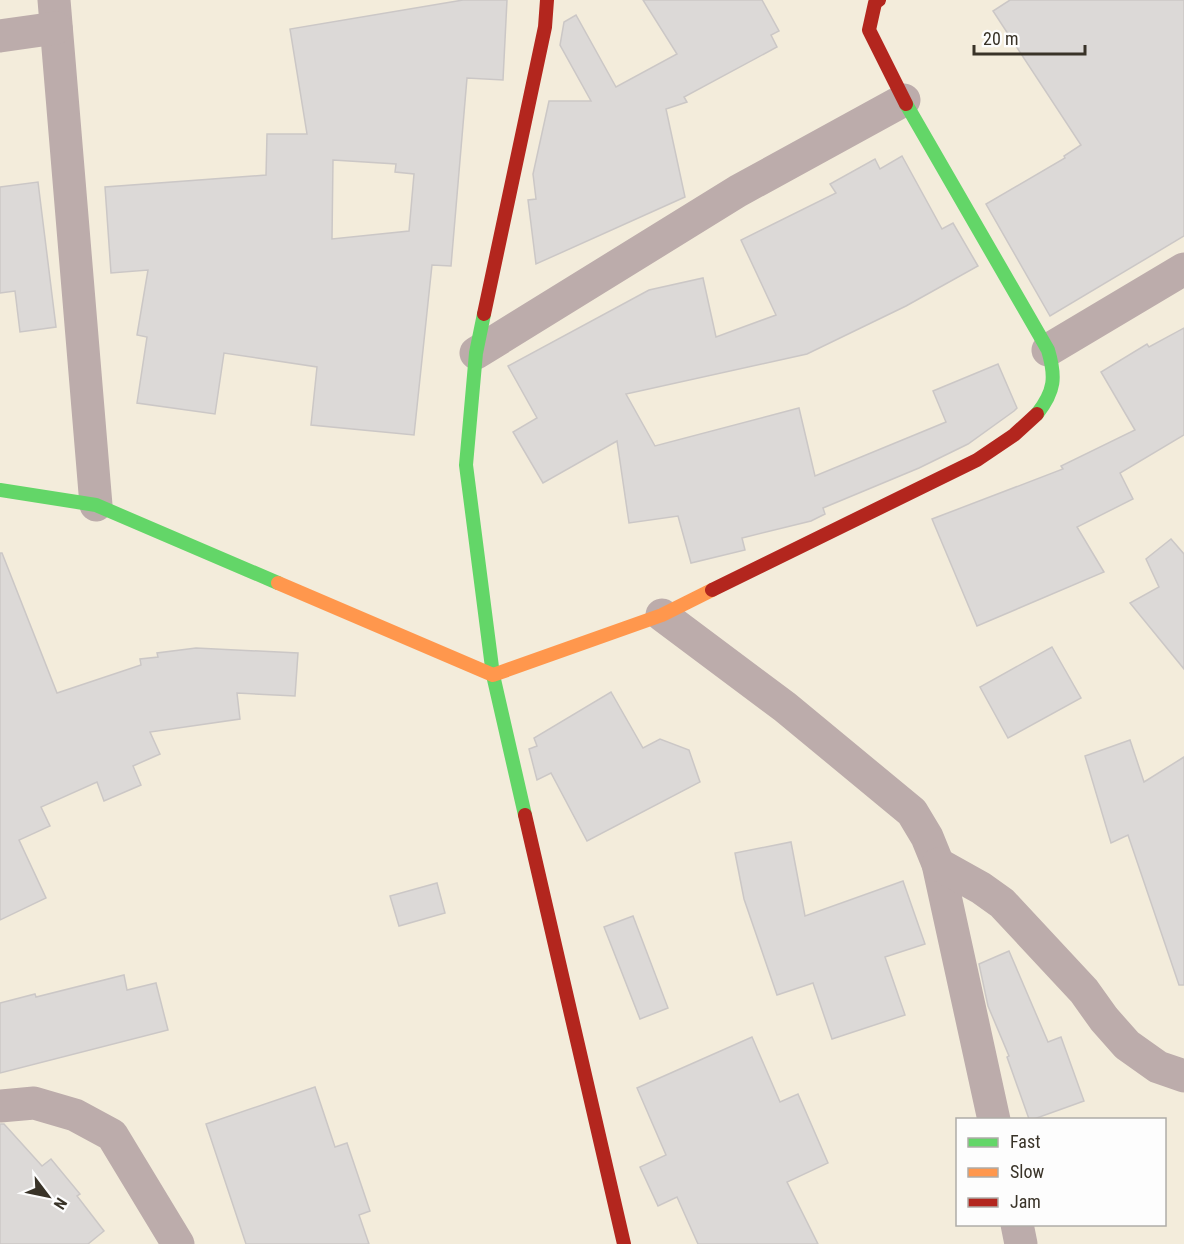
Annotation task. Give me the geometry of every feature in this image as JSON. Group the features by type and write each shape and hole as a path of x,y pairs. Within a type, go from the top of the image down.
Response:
{"street":[{"path":"547,0 545,27 476,353 466,465 493,675 624,1244"},
{"path":"0,491 96,504 493,675 662,615 977,460 1010,439 1038,414 1052,389 1054,373 1048,350 904,100 868,30 875,3 879,0"},
{"path":"0,36 55,14 96,504"},
{"path":"476,353 738,191 904,100"},
{"path":"1048,350 1184,269"},
{"path":"662,615 785,707 912,812 927,837 938,864 994,1118"},
{"path":"938,864 981,888 1002,903 1084,991 1127,1045 1158,1067 1184,1076"},
{"path":"0,1106 34,1103 75,1115 112,1135 178,1244"},
{"path":"1018,1226 1022,1244"}],"building":[{"path":"463,0 507,0 503,80 467,78 451,266 432,265 414,435 311,425 317,367 224,353 215,414 137,403 147,337 137,335 148,270 111,273 105,187 266,175 267,134 307,134 290,29","holes":["333,160 396,164 395,172 414,174 409,231 332,239"]},
{"path":"643,0 762,0 779,31 771,35 777,47 684,97 687,102 666,109 685,197 536,264 528,200 536,199 533,174 549,101 591,101 560,45 564,22 576,15 616,87 677,54"},
{"path":"1010,0 1184,0 1184,236 1050,316 986,204 1065,158 1064,156 1081,145 993,11"},
{"path":"902,156 942,229 953,223 978,266 906,306 807,354 626,394 655,446 799,408 815,476 946,422 933,391 998,364 1017,408 1014,411 968,444 919,468 823,508 825,514 811,521 742,538 745,550 691,563 678,516 629,523 617,441 543,483 513,432 537,418 508,366 649,290 703,278 716,337 776,315 741,240 836,193 830,184 875,159 880,169"},
{"path":"38,182 56,327 20,332 15,291 0,293 0,187"},
{"path":"1184,328 1184,435 1120,473 1133,499 1077,527 1104,572 977,626 932,519 1063,469 1061,466 1135,430 1101,372 1147,344 1149,347"},
{"path":"1171,539 1184,554 1184,669 1130,603 1159,587 1146,559"},
{"path":"0,553 2,553 57,693 141,665 140,659 158,657 157,653 196,648 298,653 295,696 237,693 240,719 150,732 160,754 133,766 141,785 104,801 97,782 41,807 50,826 19,840 46,898 0,920"},
{"path":"1052,647 1081,698 1008,738 980,687"},
{"path":"611,692 643,748 660,739 689,750 700,782 587,841 551,773 537,780 529,749 537,746 534,738"},
{"path":"1130,740 1144,782 1184,757 1184,985 1179,985 1128,835 1111,843 1085,756"},
{"path":"791,842 805,916 903,881 925,944 885,957 905,1015 832,1039 813,983 777,995 744,899 735,853"},
{"path":"437,883 445,913 399,926 390,896"},
{"path":"633,916 668,1008 640,1019 604,927"},
{"path":"1009,951 1048,1042 1061,1037 1084,1101 1037,1118 1029,1118 1007,1057 1009,1056 988,1006 979,964"},
{"path":"124,975 127,990 156,983 168,1030 0,1073 0,1003 35,994 36,997"},
{"path":"752,1037 780,1102 798,1094 828,1163 787,1182 818,1244 698,1244 677,1197 658,1206 640,1167 666,1155 637,1088"},
{"path":"315,1087 335,1147 347,1143 370,1211 359,1215 369,1244 246,1244 206,1124"},
{"path":"0,1124 4,1124 42,1166 51,1159 80,1194 77,1196 104,1231 88,1244 0,1244"}],"traffic: fast":[{"path":"906,104 1048,350 1053,376 1052,384 1037,414"},
{"path":"484,314 476,353 466,465 493,675 525,815"},
{"path":"0,490 96,505 278,583"}],"traffic: slow":[{"path":"278,583 493,675 662,615 712,590"}],"traffic: jam":[{"path":"484,314 545,27 547,0"},
{"path":"879,0 875,3 869,30 906,104"},
{"path":"712,590 977,460 1014,435 1037,414"},
{"path":"525,815 624,1244"}]}
